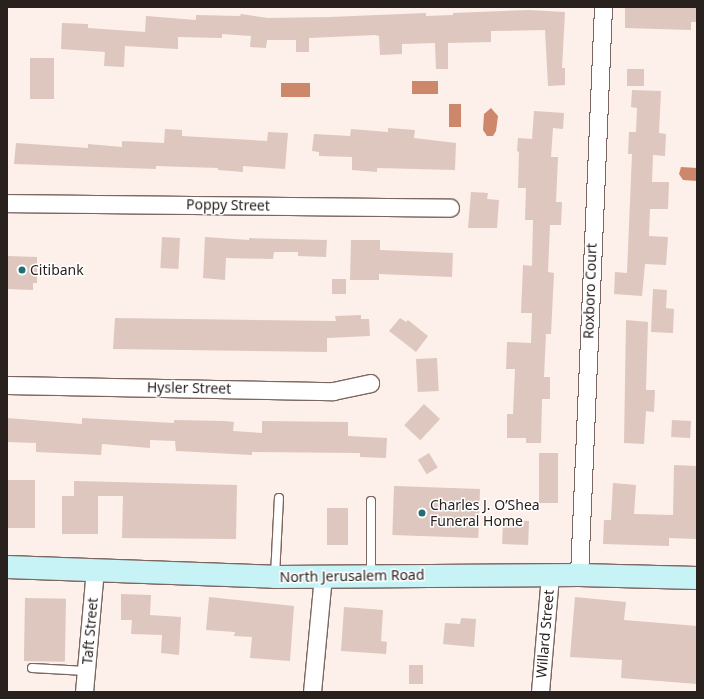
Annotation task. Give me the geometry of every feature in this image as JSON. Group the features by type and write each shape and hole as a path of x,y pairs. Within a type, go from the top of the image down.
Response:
{"main road":[{"name":"North Jerusalem Road","path":"7,567 95,569 274,577 323,575 371,577 579,575 697,578"}],"street":[{"name":"Roxboro Court","path":"579,575 603,7"},
{"name":"Poppy Street","path":"7,202 450,208"},
{"name":"Hysler Street","path":"7,385 333,391 370,383"},
{"name":"Taft Street","path":"84,692 95,569"},
{"path":"312,692 323,575"},
{"name":"Willard Street","path":"540,692 550,575"}],"lane":[{"path":"274,577 279,498"},
{"path":"371,501 371,577"},
{"path":"32,668 86,671"}],"shaded area":[{"path":"412,81 438,81 438,94 412,94"},
{"path":"281,83 310,83 310,97 281,97"},
{"path":"449,104 461,104 461,127 449,127"},
{"path":"491,108 498,116 496,131 493,136 487,136 483,130 484,114"},
{"path":"681,167 697,168 697,181 683,180 679,174"}],"building":[{"path":"625,7 697,7 697,22 691,22 691,30 625,28"},
{"path":"529,10 565,12 562,68 565,68 565,85 548,86 545,30 491,31 491,42 448,43 448,69 436,69 435,43 402,44 402,54 380,55 379,36 375,35 309,38 309,52 296,52 296,40 267,40 266,48 250,47 251,36 222,34 222,38 178,37 178,49 125,46 124,67 104,66 105,52 61,49 62,23 88,24 88,28 145,32 146,16 196,20 196,15 240,16 241,14 268,18 426,13 426,16 453,15 453,13"},
{"path":"30,58 54,58 54,99 30,99"},
{"path":"627,69 644,69 644,86 627,86"},
{"path":"632,90 661,91 659,133 666,134 665,156 653,155 652,182 669,182 668,209 650,209 649,236 668,237 666,265 645,264 642,296 614,294 615,272 627,273 632,154 628,154 629,132 636,132 637,108 631,107"},
{"path":"534,111 564,113 563,129 553,128 551,157 558,157 556,202 562,202 561,225 550,225 548,272 554,273 551,334 546,334 544,377 550,377 550,399 542,399 541,443 526,443 526,438 507,438 507,414 513,414 515,369 506,369 507,342 531,343 532,313 521,313 523,265 532,266 533,220 525,220 526,188 518,188 519,152 517,151 518,138 532,139"},
{"path":"388,128 415,130 414,138 456,143 455,170 377,168 377,172 352,170 352,157 319,156 319,152 312,151 314,134 350,136 351,129 388,132"},
{"path":"165,129 182,130 182,136 267,141 268,132 288,133 285,169 243,166 243,172 218,170 218,168 156,166 156,169 14,164 16,143 88,148 88,144 122,147 122,141 164,143"},
{"path":"471,192 488,193 487,199 499,200 497,228 468,228"},
{"path":"162,237 180,238 178,269 160,268"},
{"path":"205,237 249,240 249,238 327,240 326,257 298,256 298,252 274,252 273,259 226,258 225,280 203,278"},
{"path":"351,240 380,240 380,250 453,253 452,277 379,274 379,280 350,280"},
{"name":"Citibank","path":"7,256 37,257 37,283 33,283 33,290 7,289"},
{"path":"332,279 346,279 346,294 332,294"},
{"path":"653,289 667,290 666,308 674,309 673,333 651,332"},
{"path":"361,315 361,319 369,319 370,336 327,338 327,352 113,349 115,318 336,321 335,316"},
{"path":"400,318 406,322 408,320 428,336 416,352 389,331"},
{"path":"626,320 648,322 646,390 655,390 654,412 646,411 644,444 624,443"},
{"path":"437,358 439,391 418,392 416,359"},
{"path":"424,404 440,419 420,440 404,425"},
{"path":"7,418 82,424 82,418 174,423 174,420 224,421 234,422 233,431 262,433 262,421 348,422 348,436 387,438 386,458 360,457 360,453 252,452 252,455 176,451 175,441 150,440 150,448 102,444 101,455 36,452 36,443 7,442"},
{"path":"672,420 691,421 690,438 671,437"},
{"path":"429,453 438,468 427,474 418,460"},
{"path":"539,453 558,453 558,503 539,503"},
{"path":"674,465 697,466 697,539 669,538 669,546 603,544 604,520 611,520 613,483 636,485 634,514 673,515"},
{"path":"7,480 35,480 35,528 7,528"},
{"path":"74,481 237,485 236,539 122,538 123,496 98,496 98,534 62,534 62,496 74,496"},
{"name":"Charles J. O’Shea Funeral Home","path":"394,486 480,489 478,538 392,535"},
{"path":"327,508 348,508 348,545 327,545"},
{"path":"503,520 529,521 528,545 502,544"},
{"path":"121,594 151,595 150,615 181,617 179,655 161,653 162,635 131,634 132,620 121,620"},
{"path":"209,597 294,606 290,661 250,658 252,637 234,636 235,632 206,630"},
{"path":"575,597 626,602 624,620 697,626 697,684 621,678 622,660 570,657"},
{"path":"25,598 66,599 65,662 24,661"},
{"path":"344,607 383,610 381,641 387,642 386,654 341,651"},
{"path":"461,618 476,619 474,647 443,644 445,623 460,624"},
{"path":"409,665 423,665 423,684 409,684"}],"place":[{"name":"Citibank","path":"22,270"},
{"name":"Charles J. O’Shea Funeral Home","path":"422,513"}]}
